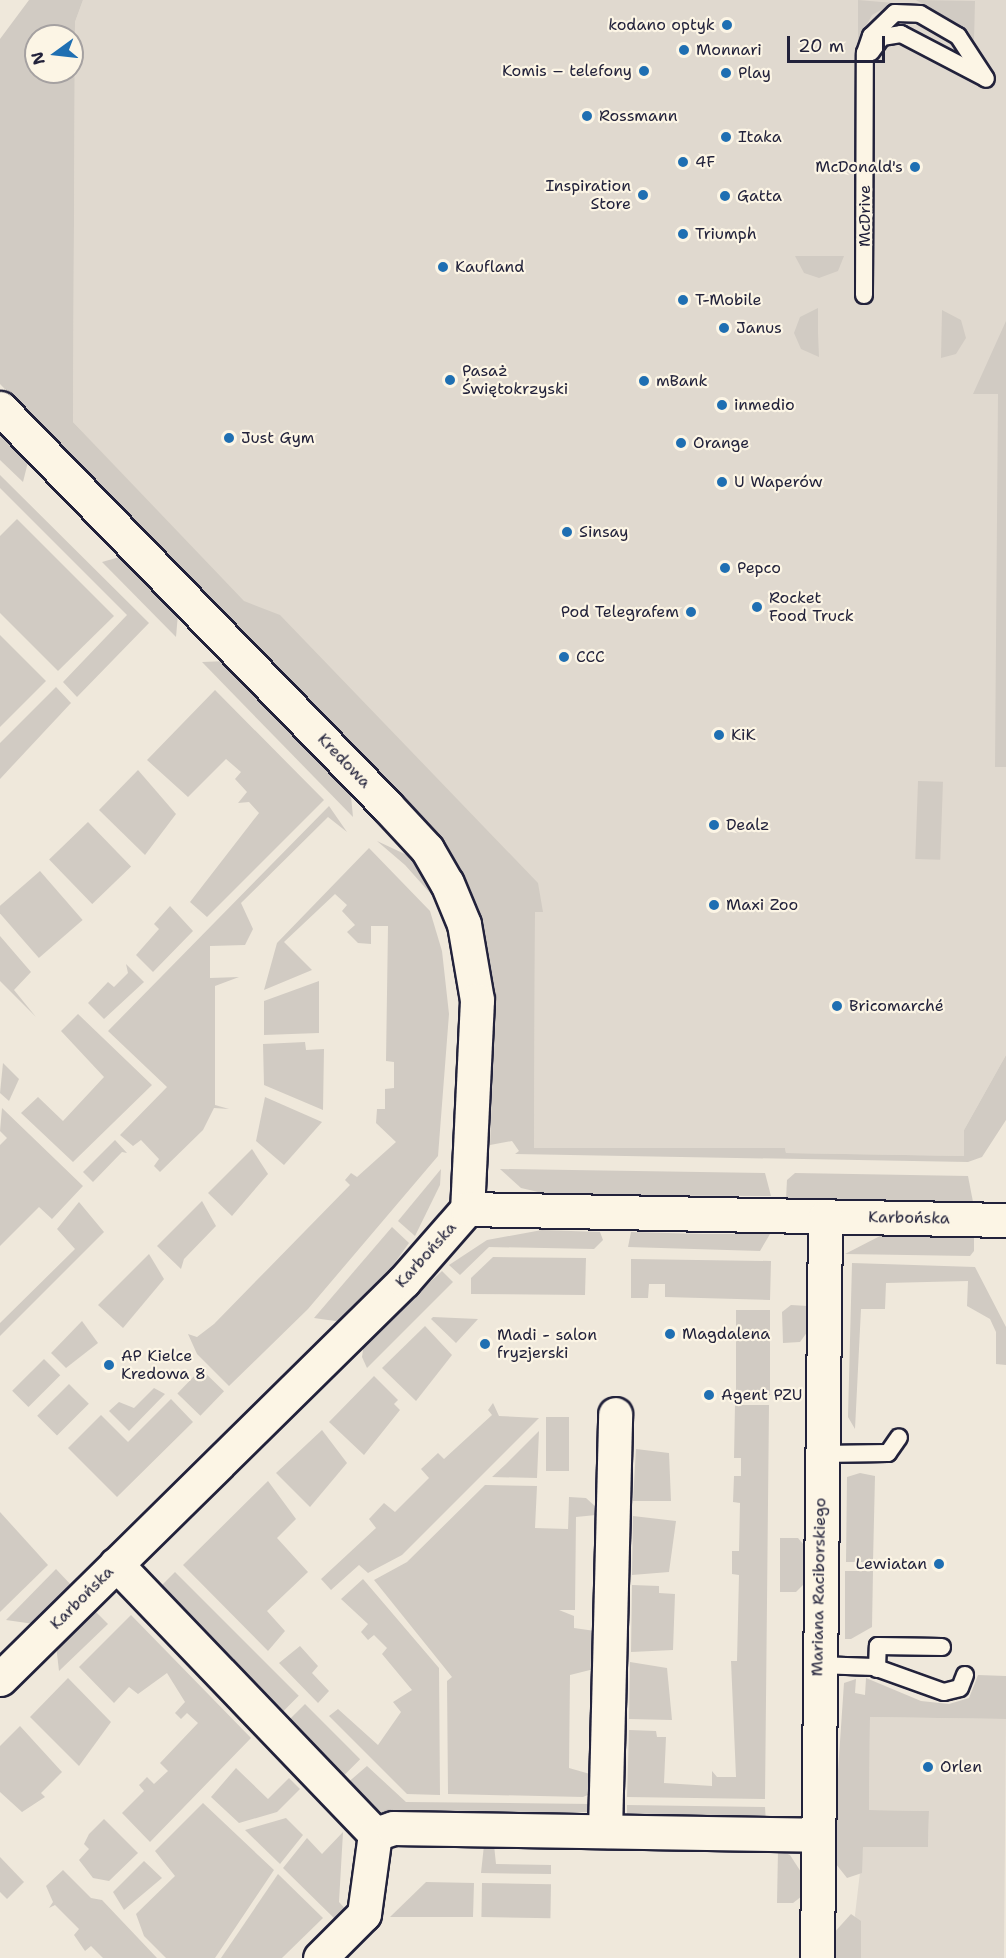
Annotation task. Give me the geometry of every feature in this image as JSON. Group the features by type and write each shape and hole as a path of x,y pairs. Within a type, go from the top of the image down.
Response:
{"street":[{"name":"Kredowa","path":"0,408 387,806 427,849 447,883 464,924 477,1000 467,1209"},
{"name":"Karbońska","path":"0,1679 404,1281 467,1209 1006,1220"},
{"name":"Mariana Raciborskiego","path":"817,1958 816,1835 825,1217"},
{"path":"605,1832 615,1414"},
{"path":"116,1564 375,1834"},
{"path":"375,1834 393,1828 816,1835"},
{"path":"320,1958 364,1914 375,1834"}],"lane":[{"name":"McDrive","path":"864,295 866,48 877,28 895,13 914,12 958,36 986,79 900,34 878,41 867,65"},
{"path":"821,1454 888,1453 899,1437"},
{"path":"877,1669 878,1646 942,1647"},
{"path":"818,1665 877,1669 944,1692 960,1688 965,1675"}],"shaded area":[{"path":"29,0 83,0 75,24 24,24 24,84 75,84 73,422 244,601 280,615 538,883 543,912 535,912 534,1148 785,1148 786,1153 964,1156 964,1130 1006,1055 1006,1120 982,1157 968,1162 515,1154 519,1151 512,1141 490,1145 495,1011 489,956 471,890 444,840 0,384 0,39"},
{"path":"83,0 1006,0 1006,1055 964,1130 964,1156 786,1153 785,1148 534,1148 535,912 73,422 75,84 84,84 84,24 75,24"},
{"path":"858,0 894,3 872,15 858,41"},
{"path":"916,0 975,1 974,41 959,27"},
{"path":"795,256 844,256 838,271 819,278 804,273"},
{"path":"818,308 819,357 801,349 794,333 800,317"},
{"path":"942,310 961,320 966,338 956,354 941,358"},
{"path":"1006,321 1006,767 995,767 998,394 973,394"},
{"path":"0,428 29,458 23,482 0,460"},
{"path":"0,475 149,623 77,697 63,682 127,615 0,488"},
{"path":"17,519 114,616 58,671 0,613 0,536"},
{"path":"123,556 178,614 176,637 102,562"},
{"path":"0,635 46,681 0,727"},
{"path":"227,661 350,786 353,817 202,662"},
{"path":"56,687 71,703 0,779 0,743"},
{"path":"215,690 324,800 207,917 190,902 259,813 249,802 238,803 247,792 235,779 241,772 226,759 188,797 147,760"},
{"path":"138,770 176,814 145,855 99,810"},
{"path":"918,781 943,782 940,860 915,859"},
{"path":"329,806 347,832 328,817 241,903 253,929 245,945 210,946 210,978 239,977 215,986 215,1105 229,1109 214,1108 203,1130 160,1172 154,1166 159,1159 141,1140 133,1146 120,1135 167,1087 108,1031"},
{"path":"88,822 131,867 92,904 49,860"},
{"path":"377,841 409,856 439,903 405,865"},
{"path":"369,848 430,911 442,951 449,1014 438,1156 308,1309 229,1386 197,1354 188,1334 197,1337 214,1324 350,1185 345,1180 351,1173 357,1177 396,1142 376,1123 377,1109 385,1109 385,1089 394,1088 394,1062 386,1061 388,926 371,926 371,944 358,943 347,932 355,925 342,911 347,905 335,894 284,942 312,970 264,990 277,943"},
{"path":"40,871 83,920 39,958 0,913 0,906"},
{"path":"170,906 193,931 153,972 136,955 159,929 154,924"},
{"path":"0,936 31,972 14,990 36,1017 0,981"},
{"path":"126,964 144,982 104,1019 88,1003 108,982 114,987 128,973"},
{"path":"319,981 319,1033 264,1035 264,1001"},
{"path":"78,1014 152,1085 73,1162 21,1113 38,1097 63,1121 104,1077 61,1031"},
{"path":"305,1042 306,1050 324,1049 323,1110 264,1085 263,1044"},
{"path":"3,1063 19,1079 9,1101 0,1093"},
{"path":"265,1097 322,1122 284,1165 256,1141"},
{"path":"2,1108 83,1186 52,1219 39,1207 0,1246 0,1145 7,1138 0,1131"},
{"path":"115,1140 127,1153 122,1152 93,1182 83,1172"},
{"path":"252,1149 268,1174 232,1216 208,1193"},
{"path":"441,1169 440,1185 415,1236 398,1221"},
{"path":"500,1169 765,1173 771,1196 551,1195 521,1188"},
{"path":"795,1173 968,1176 973,1202 786,1199 787,1180"},
{"path":"202,1201 216,1226 184,1259 181,1269 157,1246"},
{"path":"79,1202 104,1232 0,1336 0,1323 75,1249 57,1229"},
{"path":"392,1227 409,1243 381,1282 342,1322 314,1318"},
{"path":"542,1230 600,1232 603,1240 594,1249 489,1247 460,1275 449,1265 487,1240"},
{"path":"631,1232 770,1234 760,1251 628,1247"},
{"path":"880,1236 974,1237 974,1251 970,1256 845,1254"},
{"path":"149,1254 164,1279 123,1328 98,1305"},
{"path":"493,1257 586,1258 585,1295 471,1294 471,1278"},
{"path":"631,1259 771,1261 770,1300 665,1297 665,1284 649,1284 648,1298 631,1298"},
{"path":"852,1263 975,1267 1006,1327 1006,1365 996,1364 996,1332 990,1319 967,1306 968,1281 886,1283 885,1309 861,1309 855,1429 848,1417"},
{"path":"442,1271 453,1282 367,1368 362,1357 364,1343"},
{"path":"791,1305 808,1306 808,1331 800,1342 783,1343 782,1312"},
{"path":"736,1310 770,1310 770,1395 736,1395"},
{"path":"433,1317 478,1319 456,1343 431,1319"},
{"path":"82,1321 98,1343 66,1368 51,1353"},
{"path":"425,1326 452,1355 416,1401 382,1368"},
{"path":"44,1359 60,1375 28,1407 12,1391"},
{"path":"201,1369 224,1391 200,1416 177,1393"},
{"path":"374,1376 398,1400 394,1404 400,1410 364,1455 329,1422"},
{"path":"69,1384 89,1404 57,1436 37,1416"},
{"path":"154,1388 165,1394 129,1431 109,1411 119,1402 134,1408"},
{"path":"171,1399 193,1422 117,1497 68,1448 101,1415 128,1442"},
{"path":"493,1403 499,1416 539,1418 402,1555 368,1573 359,1565 331,1590 321,1579 376,1528 369,1519 384,1503 395,1512 429,1478 421,1469 438,1453 444,1459 492,1415 488,1410"},
{"path":"735,1405 769,1405 765,1799 627,1797 629,1730 656,1731 657,1737 666,1737 664,1783 712,1786 712,1771 717,1777 736,1777 731,1661 737,1661 739,1575 732,1574 732,1551 739,1551 740,1503 733,1502 734,1476 741,1476 741,1458 734,1458"},
{"path":"546,1417 569,1417 569,1471 546,1471"},
{"path":"322,1430 347,1463 310,1507 276,1473"},
{"path":"539,1431 537,1478 492,1477 506,1464"},
{"path":"636,1449 669,1453 671,1501 633,1501"},
{"path":"860,1473 875,1476 873,1562 846,1562 847,1477"},
{"path":"268,1481 296,1519 277,1538 308,1572 267,1611 285,1631 268,1651 183,1565"},
{"path":"485,1485 537,1486 535,1528 568,1529 569,1497 586,1498 597,1508 596,1515 576,1517 575,1610 559,1610 574,1616 574,1628 595,1631 594,1669 570,1675 569,1768 590,1774 590,1794 583,1797 448,1794 447,1681 452,1677 374,1580 407,1562"},
{"path":"0,1512 48,1565 0,1612"},
{"path":"633,1516 676,1521 669,1572 632,1575"},
{"path":"780,1538 798,1538 804,1545 804,1584 796,1592 780,1592"},
{"path":"56,1569 72,1586 34,1624 6,1620"},
{"path":"845,1571 873,1571 872,1627 851,1639 845,1639"},
{"path":"175,1572 299,1696 281,1713 157,1590"},
{"path":"363,1579 439,1668 440,1795 407,1794 329,1716 338,1709 378,1745 401,1712 393,1702 412,1690 382,1654 387,1648 374,1635 368,1640 361,1632 368,1624 341,1599"},
{"path":"632,1585 659,1586 659,1593 675,1594 673,1650 631,1652"},
{"path":"92,1608 108,1624 59,1671 56,1645"},
{"path":"131,1615 251,1738 150,1842 122,1813 144,1791 139,1785 147,1777 154,1784 168,1771 160,1763 198,1723 187,1713 181,1719 175,1713 185,1702 167,1673 138,1694 129,1687 114,1703 79,1667"},
{"path":"300,1646 318,1666 312,1673 329,1691 318,1703 279,1663"},
{"path":"630,1662 667,1668 672,1720 629,1719"},
{"path":"978,1675 1006,1676 1006,1719 870,1717 869,1810 929,1811 928,1847 863,1847 862,1873 847,1878 832,1859 844,1683 856,1679 855,1693 865,1695 866,1678 921,1701 949,1704 969,1698"},
{"path":"68,1678 111,1722 79,1766 30,1717"},
{"path":"305,1704 360,1759 340,1779 285,1724"},
{"path":"870,1717 1006,1719 1004,1958 861,1958 855,1915 863,1847 928,1846 929,1811 869,1810"},
{"path":"20,1726 62,1772 41,1793 45,1797 22,1812 0,1792 0,1746"},
{"path":"367,1766 406,1802 592,1804 591,1812 383,1813 345,1785"},
{"path":"236,1768 268,1799 289,1778 300,1789 277,1812 239,1823 211,1797"},
{"path":"203,1803 274,1870 215,1958 166,1958 144,1936 136,1914 175,1876 155,1851"},
{"path":"627,1805 765,1807 766,1824 627,1819"},
{"path":"286,1818 303,1835 280,1864 245,1830"},
{"path":"104,1819 138,1853 109,1881 93,1878 79,1860 89,1849 84,1844 89,1834"},
{"path":"343,1832 339,1902 348,1912 338,1922 283,1868 307,1838 322,1854"},
{"path":"484,1845 494,1845 496,1864 551,1865 551,1874 481,1873"},
{"path":"778,1850 790,1855 801,1872 802,1896 793,1903 777,1903"},
{"path":"0,1857 24,1882 7,1899 0,1892"},
{"path":"144,1861 162,1878 124,1910 113,1892"},
{"path":"63,1870 91,1898 102,1900 157,1958 103,1958 91,1946 85,1951 74,1935 79,1929 55,1905 49,1908 53,1902 46,1886"},
{"path":"278,1874 323,1918 282,1958 221,1958"},
{"path":"426,1882 474,1883 473,1917 390,1917"},
{"path":"482,1883 551,1884 550,1918 481,1917"},
{"path":"851,1914 861,1921 861,1958 834,1958 832,1935"}],"place":[{"name":"kodano optyk","path":"727,25"},
{"name":"Monnari","path":"684,50"},
{"name":"Komis – telefony","path":"644,71"},
{"name":"Play","path":"726,73"},
{"name":"Rossmann","path":"587,116"},
{"name":"Itaka","path":"726,137"},
{"name":"4F","path":"683,162"},
{"name":"McDonald's","path":"915,167"},
{"name":"Inspiration Store","path":"643,195"},
{"name":"Gatta","path":"725,196"},
{"name":"Triumph","path":"683,234"},
{"name":"Kaufland","path":"443,267"},
{"name":"T-Mobile","path":"683,300"},
{"name":"Janus","path":"724,328"},
{"name":"Pasaż Świętokrzyski","path":"450,380"},
{"name":"mBank","path":"644,381"},
{"name":"inmedio","path":"722,405"},
{"name":"Just Gym","path":"229,438"},
{"name":"Orange","path":"681,443"},
{"name":"U Waperów","path":"722,482"},
{"name":"Sinsay","path":"567,532"},
{"name":"Pepco","path":"725,568"},
{"name":"Rocket Food Truck","path":"757,607"},
{"name":"Pod Telegrafem","path":"691,612"},
{"name":"CCC","path":"564,657"},
{"name":"KiK","path":"719,735"},
{"name":"Dealz","path":"714,825"},
{"name":"Maxi Zoo","path":"714,905"},
{"name":"Bricomarché","path":"837,1006"},
{"name":"Magdalena","path":"670,1334"},
{"name":"Madi - salon fryzjerski","path":"485,1344"},
{"name":"AP Kielce Kredowa 8","path":"109,1365"},
{"name":"Agent PZU","path":"709,1395"},
{"name":"Lewiatan","path":"939,1564"},
{"name":"Orlen","path":"928,1767"}]}
